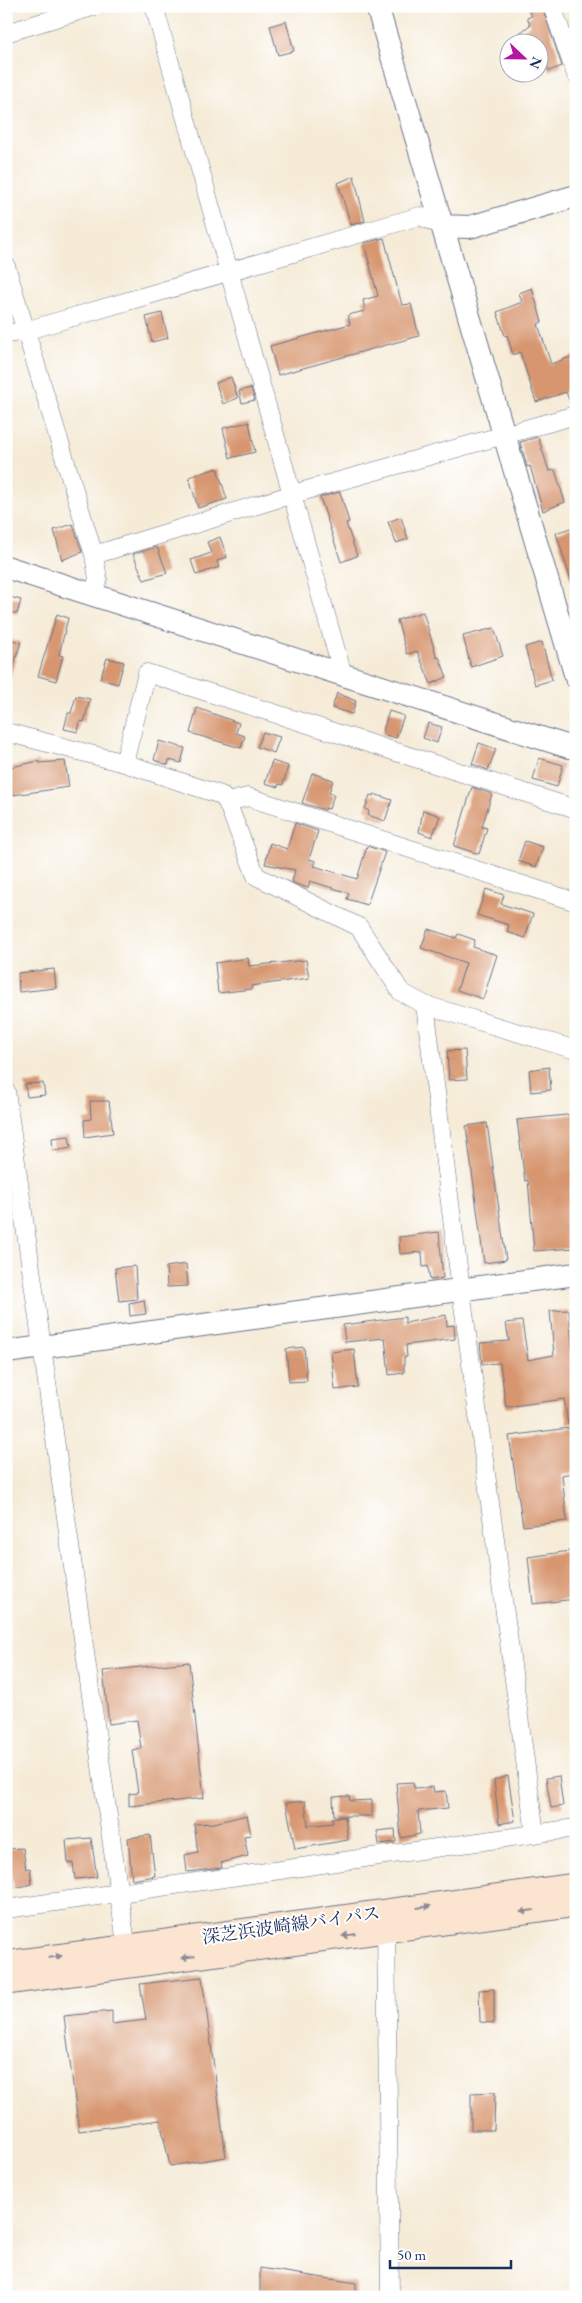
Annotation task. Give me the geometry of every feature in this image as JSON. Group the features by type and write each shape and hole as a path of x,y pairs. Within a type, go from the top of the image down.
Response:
{"main road":[{"name":"深芝浜波崎線バイパス","path":"6,1982 128,1957 386,1921 576,1886"},
{"name":"深芝浜波崎線バイパス","path":"386,1921 576,1904"},
{"name":"深芝浜波崎線バイパス","path":"6,1964 128,1957"}],"street":[{"path":"6,33 96,6"},
{"path":"154,6 227,272 294,494 343,675"},
{"path":"377,6 576,677"},
{"path":"552,6 576,75"},
{"path":"6,334 25,331 420,216 443,226 470,228 576,196"},
{"path":"7,269 94,555 98,579 93,595"},
{"path":"94,555 294,494 576,416"},
{"path":"6,566 570,747 576,746"},
{"path":"124,763 146,673 576,809"},
{"path":"6,732 124,763 221,795 227,802 256,876 360,927 401,992 425,1005 576,1050"},
{"path":"227,802 248,797 576,902"},
{"path":"425,1005 461,1290 535,1834"},
{"path":"6,1092 128,1957"},
{"path":"6,1352 576,1274"},
{"path":"6,1909 576,1828"},
{"path":"386,1921 390,2297"}],"building":[{"path":"542,6 562,66 550,71 550,32 521,32 530,25 527,18 532,16 528,9"},
{"path":"286,21 294,51 278,55 270,26"},
{"path":"354,176 365,221 351,225 338,183"},
{"path":"384,238 402,305 411,304 419,336 278,375 270,346 350,324 348,315 365,311 363,300 378,296 364,243"},
{"path":"532,288 542,322 538,324 551,364 576,355 576,405 571,405 566,392 536,402 520,352 513,355 507,335 505,336 497,312 522,302 519,293"},
{"path":"162,313 168,338 152,342 146,317"},
{"path":"231,377 238,398 223,404 216,383"},
{"path":"251,388 255,400 242,403 239,391"},
{"path":"249,422 255,452 230,458 223,428"},
{"path":"538,437 549,471 555,470 565,502 543,511 530,466 527,467 520,442"},
{"path":"217,468 227,499 198,508 189,477"},
{"path":"340,492 349,522 346,523 357,556 341,562 320,497"},
{"path":"401,517 408,539 396,543 388,522"},
{"path":"73,524 82,552 62,560 54,530"},
{"path":"576,526 576,586 573,587 556,533"},
{"path":"220,537 227,557 217,561 219,567 196,575 191,560 211,553 207,542"},
{"path":"157,547 167,573 144,580 133,554"},
{"path":"6,596 21,600 17,614 6,611"},
{"path":"423,612 437,658 439,657 447,677 431,684 417,651 407,654 397,620"},
{"path":"57,614 68,618 59,655 63,656 56,681 38,676"},
{"path":"494,628 503,656 471,667 463,636"},
{"path":"6,639 21,642 9,680 6,679"},
{"path":"542,642 552,680 535,685 525,647"},
{"path":"107,658 124,662 118,684 100,679"},
{"path":"337,693 356,701 352,714 332,708"},
{"path":"76,696 90,699 84,722 80,721 78,732 64,729 68,713 71,713"},
{"path":"197,708 239,723 236,733 245,736 241,748 190,733"},
{"path":"389,711 404,716 396,738 382,734"},
{"path":"428,723 442,727 437,743 423,738"},
{"path":"263,732 280,737 274,753 257,747"},
{"path":"159,741 185,748 181,763 169,760 168,765 154,760"},
{"path":"479,743 496,749 488,770 472,764"},
{"path":"539,758 563,765 557,787 533,780"},
{"path":"39,761 39,763 65,761 69,787 6,796 6,768"},
{"path":"272,761 288,766 283,785 279,784 278,787 265,783"},
{"path":"312,773 333,780 329,793 334,795 329,809 326,808 325,810 302,803"},
{"path":"472,787 492,794 482,827 487,828 479,854 454,846"},
{"path":"374,794 392,800 385,821 368,815 369,811 365,809 370,795 373,796"},
{"path":"423,810 440,816 432,837 419,832"},
{"path":"295,823 318,831 309,859 316,861 314,866 357,879 367,846 385,852 367,905 347,899 349,893 310,881 308,888 296,884 292,882 295,870 265,864 270,843 287,849"},
{"path":"525,841 543,847 536,867 518,861"},
{"path":"486,889 504,895 501,904 533,914 525,938 507,932 509,925 477,915"},
{"path":"428,929 456,938 458,934 475,940 473,947 497,955 483,999 457,990 466,963 421,948"},
{"path":"248,958 249,966 306,960 309,978 251,986 252,989 218,993 215,963"},
{"path":"54,969 56,988 19,992 18,973"},
{"path":"465,1050 467,1079 449,1080 447,1051"},
{"path":"549,1067 551,1090 531,1092 529,1070"},
{"path":"43,1083 45,1095 27,1097 25,1084"},
{"path":"90,1101 109,1101 113,1133 85,1137 84,1120 91,1119"},
{"path":"576,1114 576,1248 534,1251 528,1180 525,1181 517,1120"},
{"path":"487,1123 506,1260 484,1263 466,1126"},
{"path":"69,1136 71,1148 53,1151 52,1138"},
{"path":"439,1232 443,1278 430,1280 428,1266 423,1267 422,1252 400,1254 399,1237"},
{"path":"186,1264 188,1286 167,1287 166,1267"},
{"path":"135,1266 137,1299 119,1301 115,1268"},
{"path":"144,1300 146,1314 130,1316 129,1303"},
{"path":"569,1310 573,1355 576,1354 576,1423 568,1424 564,1399 506,1407 500,1363 482,1364 480,1343 509,1341 506,1323 522,1321 528,1360 554,1355 550,1311"},
{"path":"446,1315 447,1326 454,1325 455,1339 406,1345 407,1357 404,1357 404,1373 389,1375 385,1338 345,1342 343,1325 405,1317 405,1323"},
{"path":"304,1347 307,1381 289,1382 286,1349"},
{"path":"354,1349 358,1387 335,1390 331,1352"},
{"path":"576,1427 576,1472 562,1475 567,1521 523,1526 509,1436"},
{"path":"570,1551 576,1599 533,1604 528,1557"},
{"path":"189,1662 204,1798 129,1806 129,1794 138,1793 132,1750 141,1748 137,1720 109,1724 103,1671"},
{"path":"508,1776 515,1821 499,1824 494,1780"},
{"path":"559,1776 563,1806 551,1808 546,1778"},
{"path":"413,1782 414,1788 433,1787 434,1792 446,1791 448,1808 418,1811 420,1834 401,1838 396,1783"},
{"path":"349,1796 350,1801 372,1800 372,1816 334,1816 333,1797"},
{"path":"305,1801 308,1826 333,1823 332,1818 345,1817 348,1840 295,1849 286,1803"},
{"path":"247,1815 251,1835 244,1836 248,1856 221,1863 222,1868 187,1872 185,1855 198,1852 194,1824 214,1823"},
{"path":"395,1829 396,1842 379,1844 377,1831"},
{"path":"150,1835 155,1876 132,1880 128,1838"},
{"path":"91,1838 97,1877 75,1879 73,1863 68,1863 66,1840"},
{"path":"23,1848 26,1869 30,1868 32,1884 14,1888 8,1849"},
{"path":"202,1977 226,2157 170,2166 160,2120 79,2131 64,2016 112,2011 112,2024 146,2020 140,1984"},
{"path":"494,1989 494,2023 480,2022 479,1990"},
{"path":"495,2092 494,2130 471,2130 471,2093"},
{"path":"260,2268 356,2283 356,2297 260,2297"}]}
